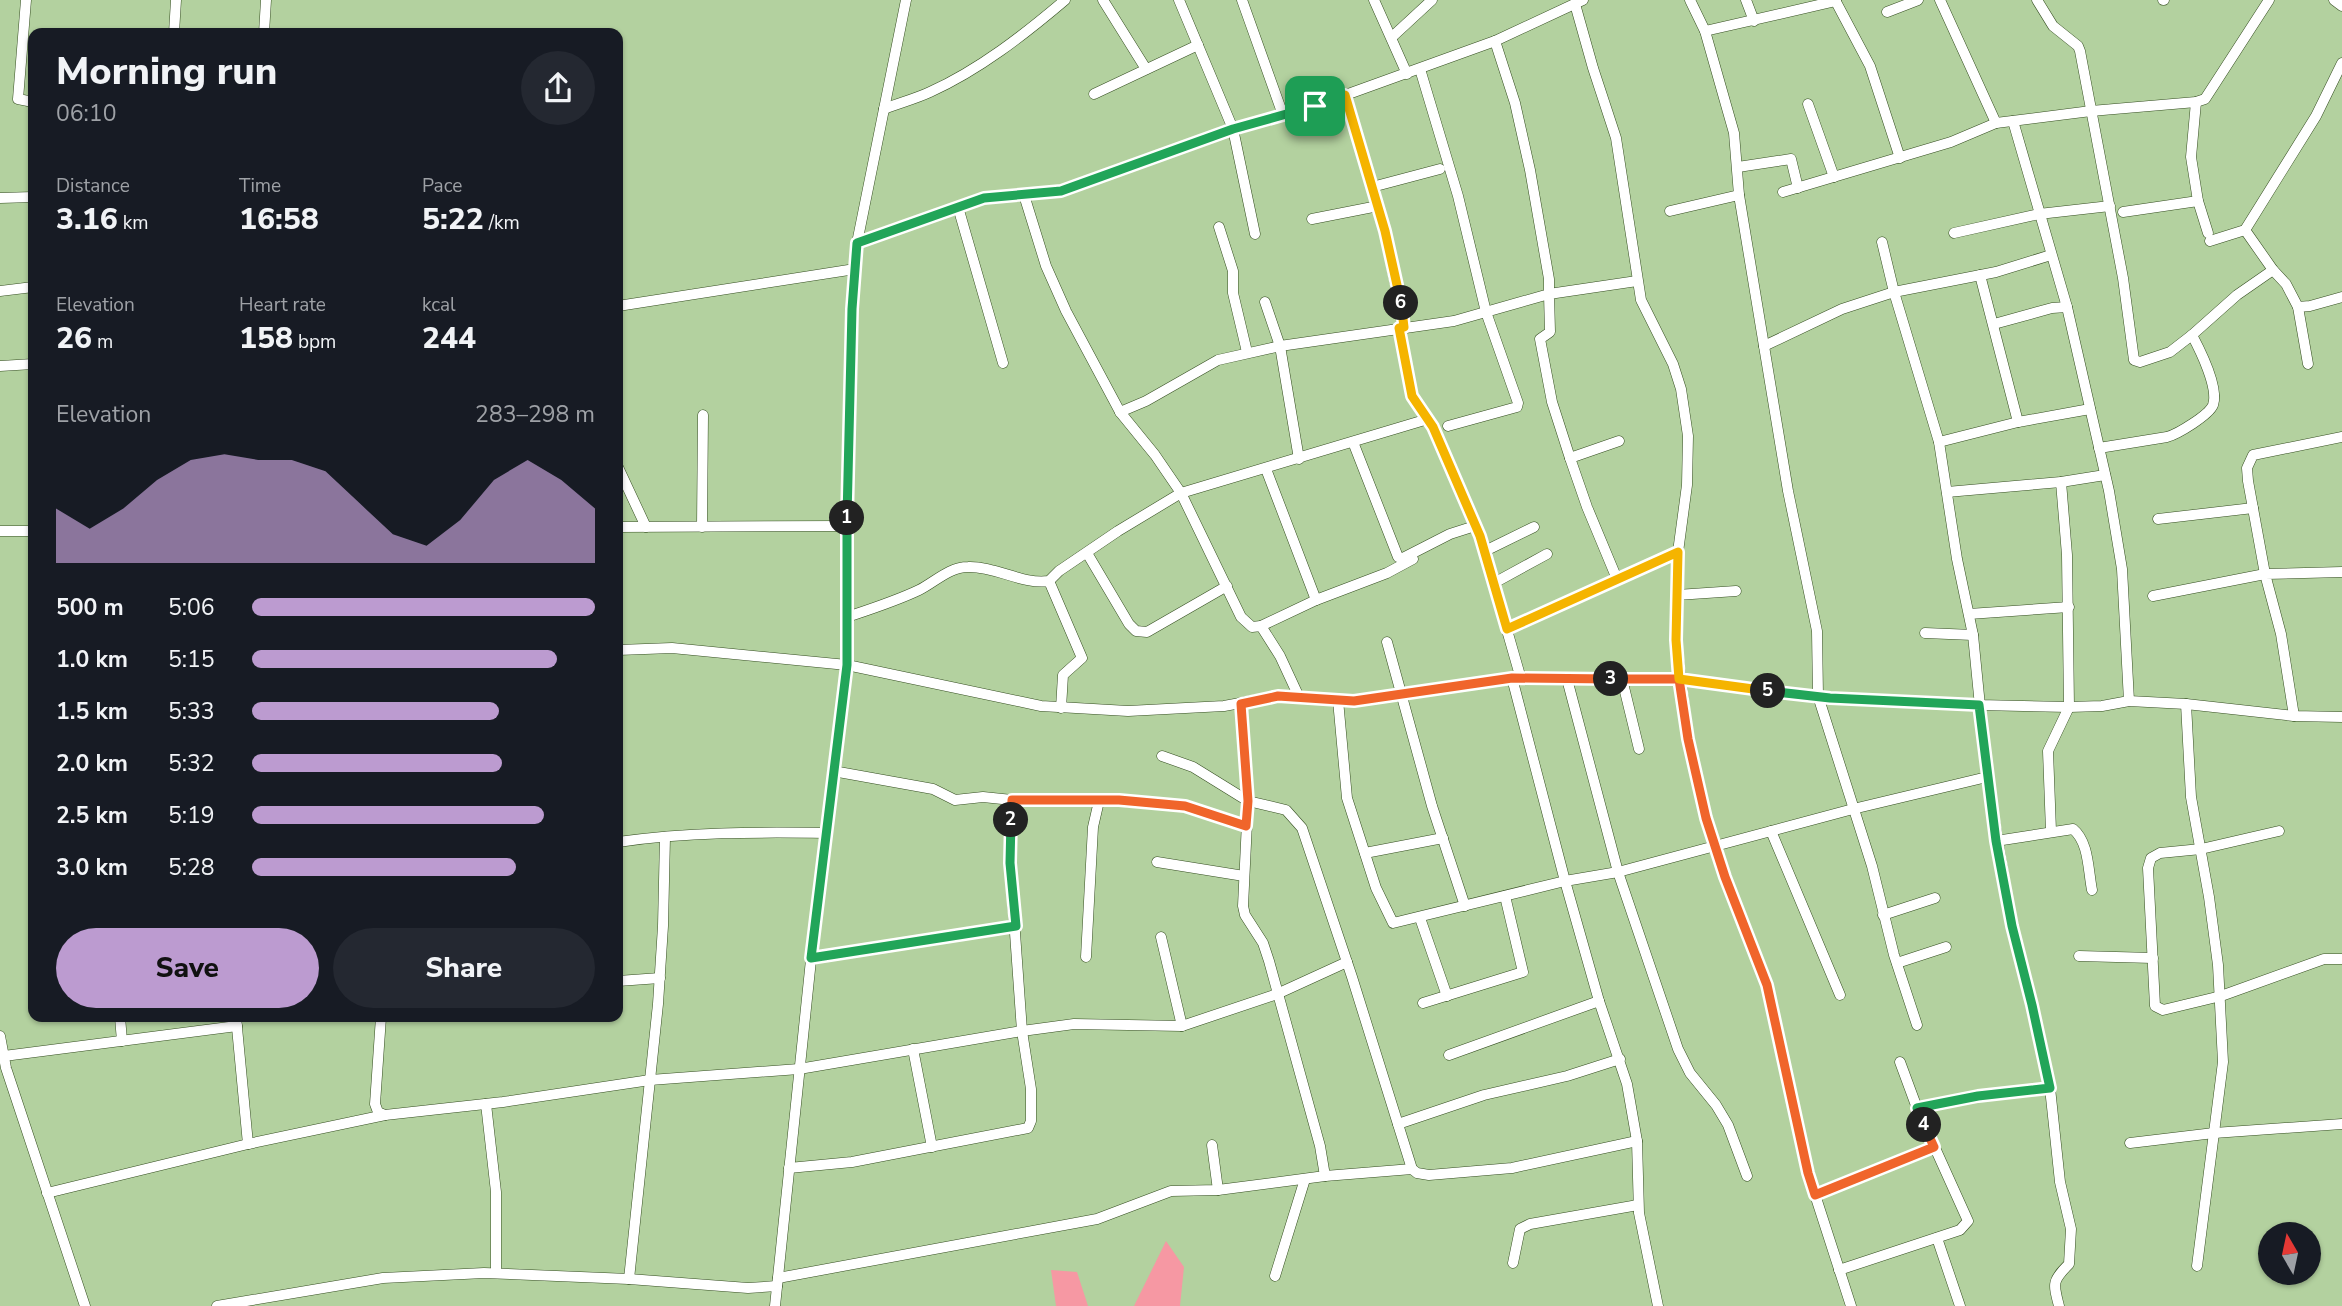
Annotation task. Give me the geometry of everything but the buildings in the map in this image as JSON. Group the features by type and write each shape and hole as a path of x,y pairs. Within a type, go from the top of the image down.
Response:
{"street":[{"path":"26,0 18,99 28,101"},
{"path":"174,28 176,0"},
{"path":"264,28 265,0"},
{"path":"775,1306 811,958 847,665 847,527 857,243 906,0"},
{"path":"884,109 930,92 966,73 1034,26 1065,0"},
{"path":"1103,0 1146,69"},
{"path":"1179,0 1233,129 1255,234"},
{"path":"1242,0 1283,115"},
{"path":"1374,0 1407,74"},
{"path":"1392,37 1432,0"},
{"path":"1690,0 1705,31 1734,133 1739,195 1788,491 1817,631 1818,696 1872,866 1883,915 1917,1025"},
{"path":"1746,0 1754,21"},
{"path":"1886,12 1918,0"},
{"path":"1940,0 1996,124"},
{"path":"2037,0 2053,26 2080,51 2110,206 2134,360 2140,362 2170,352 2237,295 2273,270"},
{"path":"1783,192 1951,142 1996,124 2205,99 2269,0"},
{"path":"2334,0 2342,6"},
{"path":"857,243 984,198 1061,191 1233,129 1407,74 1494,41 1580,1 1593,68 1616,138 1641,300 1673,364 1681,388 1688,436 1687,485 1678,552 1676,640 1688,739 1706,818 1767,985 1808,1173 1851,1306"},
{"path":"1705,31 1835,1 1870,66 1900,158"},
{"path":"1494,41 1515,103 1549,279 1550,332 1540,340 1552,402 1587,507 1617,579"},
{"path":"1094,94 1198,45"},
{"path":"2196,102 2191,157 2198,201 2209,237 2245,230 2316,116 2342,63"},
{"path":"1420,69 1451,173 1486,312 1518,403 1517,407 1448,426"},
{"path":"1345,95 1399,289 1412,396 1428,419 1485,551 1507,629 1565,881 1620,1059 1637,1141 1638,1205 1658,1306"},
{"path":"1808,104 1834,177"},
{"path":"2013,121 2067,307 2105,475 2122,569 2129,701"},
{"path":"1738,167 1791,159 1798,188"},
{"path":"1372,187 1440,169"},
{"path":"1024,195 1046,266 1066,311 1121,412 1181,493 1241,617 1251,626 1261,626 1316,600 1387,573 1413,559"},
{"path":"1670,211 1739,195"},
{"path":"0,198 28,197"},
{"path":"2123,212 2198,201"},
{"path":"958,206 1003,363"},
{"path":"1312,219 1378,206"},
{"path":"1954,233 2039,214 2110,206"},
{"path":"1219,227 1233,271 1233,293 1247,352"},
{"path":"2245,230 2286,284 2298,307 2308,364"},
{"path":"1882,242 1894,292 1939,442 1973,635 1996,841 2012,926 2050,1088 2060,1182 2071,1229 2069,1264 2056,1276 2054,1282 2059,1306"},
{"path":"1764,346 1842,309 1894,292 1980,275 2051,255"},
{"path":"623,305 855,270"},
{"path":"1980,275 2018,422"},
{"path":"1121,412 1146,401 1218,360 1247,352 1454,321 1549,294 1637,281"},
{"path":"0,291 28,288"},
{"path":"2298,307 2342,297"},
{"path":"1265,302 1280,346 1298,459"},
{"path":"1994,324 2052,308 2067,307"},
{"path":"2099,448 2176,434 2208,412 2213,405 2214,393 2192,335"},
{"path":"0,366 28,364"},
{"path":"1939,442 2018,422 2090,409"},
{"path":"702,527 703,415"},
{"path":"847,617 920,589 959,568 971,566 1017,576 1031,582 1049,581 1059,571 1118,531 1181,493 1428,419"},
{"path":"2294,716 2281,634 2265,574 2248,468 2253,455 2342,437"},
{"path":"1570,458 1619,441"},
{"path":"1353,442 1398,557 1403,558 1450,534 1475,526"},
{"path":"1266,469 1316,600"},
{"path":"1947,492 2061,482 2105,475"},
{"path":"623,478 646,527"},
{"path":"2051,831 2048,751 2069,706 2069,607 2061,482"},
{"path":"2158,519 2253,509"},
{"path":"623,527 847,527"},
{"path":"1485,551 1534,527"},
{"path":"0,531 28,531"},
{"path":"1507,629 1678,552"},
{"path":"1087,553 1129,624 1136,631 1147,632 1227,586"},
{"path":"1494,583 1547,554"},
{"path":"2153,596 2265,574 2342,572"},
{"path":"1049,581 1082,658 1062,677 1061,708"},
{"path":"1677,596 1736,591"},
{"path":"1969,614 2069,607"},
{"path":"1261,626 1280,656 1299,697"},
{"path":"1925,633 1973,635"},
{"path":"1387,642 1465,906"},
{"path":"623,650 672,648 847,665 1041,706 1128,711 1241,704 1262,698 1338,700 1402,695 1517,679 1679,679 1818,696 1979,705 2102,706 2129,701 2186,704 2294,716 2342,717"},
{"path":"1567,679 1618,872 1678,1049 1690,1073 1716,1105 1728,1125 1747,1176"},
{"path":"1622,679 1639,749"},
{"path":"1338,700 1347,798 1376,888 1392,923 1565,881 1618,872 1853,808 1987,777"},
{"path":"1241,704 1248,801 1243,906 1245,915 1263,943 1320,1146 1325,1176"},
{"path":"2186,704 2191,797 2202,849 2221,996 2223,1062 2197,1266"},
{"path":"1162,756 1193,766 1248,801 1286,810 1302,828 1412,1169 1417,1173 1429,1175 1512,1168 1637,1141"},
{"path":"834,771 933,789 955,800 984,797 1100,802 1119,800 1185,806 1246,826"},
{"path":"789,1168 852,1162 1028,1128 1031,1121 1031,1090 1022,1031 1010,863 1012,800"},
{"path":"1086,957 1093,827 1100,802"},
{"path":"1996,841 2073,829 2084,842 2092,890"},
{"path":"1772,831 1840,995"},
{"path":"2279,831 2202,849 2160,853 2151,858 2148,868 2155,1006 2159,1009 2221,996 2324,959 2342,959"},
{"path":"623,841 726,832 826,833"},
{"path":"629,1279 660,978 665,837"},
{"path":"1364,853 1443,838"},
{"path":"1157,862 1244,876"},
{"path":"1423,1003 1523,972 1506,896"},
{"path":"1883,915 1935,898"},
{"path":"1420,918 1447,996"},
{"path":"811,958 1016,926"},
{"path":"1161,937 1182,1026"},
{"path":"1897,963 1946,947"},
{"path":"2079,956 2153,958"},
{"path":"47,1192 248,1144 386,1115 486,1104 650,1080 800,1069 1074,1024 1182,1026 1277,994 1347,962"},
{"path":"623,981 660,978"},
{"path":"1449,1055 1600,1001"},
{"path":"120,1022 122,1041"},
{"path":"4,1056 122,1041 231,1022"},
{"path":"237,1022 248,1144"},
{"path":"381,1022 375,1104 378,1112 386,1115"},
{"path":"0,1036 4,1056 85,1306"},
{"path":"913,1049 932,1147"},
{"path":"1398,1124 1484,1096 1567,1076 1620,1059"},
{"path":"1839,1270 1961,1230 1968,1221 1917,1108 1900,1062"},
{"path":"1917,1108 1978,1096 2050,1088"},
{"path":"486,1104 496,1192 496,1273"},
{"path":"2130,1143 2214,1133 2342,1125"},
{"path":"1212,1145 1218,1190"},
{"path":"1815,1195 1934,1147"},
{"path":"217,1306 383,1278 496,1273 748,1288 1097,1219 1171,1191 1218,1190 1325,1176 1412,1169"},
{"path":"1275,1276 1305,1179"},
{"path":"1513,1263 1520,1229 1530,1224 1638,1205"},
{"path":"1937,1238 1960,1306"}],"shaded area":[{"path":"1166,1241 1184,1267 1180,1306 1134,1306"},
{"path":"1051,1270 1077,1272 1088,1306 1056,1306"}],"route":[{"path":"1315,106 1233,129 1061,191 984,198 857,243 852,309 847,665 811,958 1016,926 1010,863 1012,800 1119,800 1185,806 1246,826 1248,801 1241,704 1278,696 1354,701 1512,678 1679,679 1688,739 1706,818 1725,877 1767,985 1815,1195 1934,1147 1917,1108 1978,1096 2050,1088 2012,926 1996,841 1979,705 1830,698 1679,679 1676,640 1678,552 1507,629 1480,536 1433,427 1412,396 1399,328 1404,327 1399,289 1345,95 1315,106"}]}
